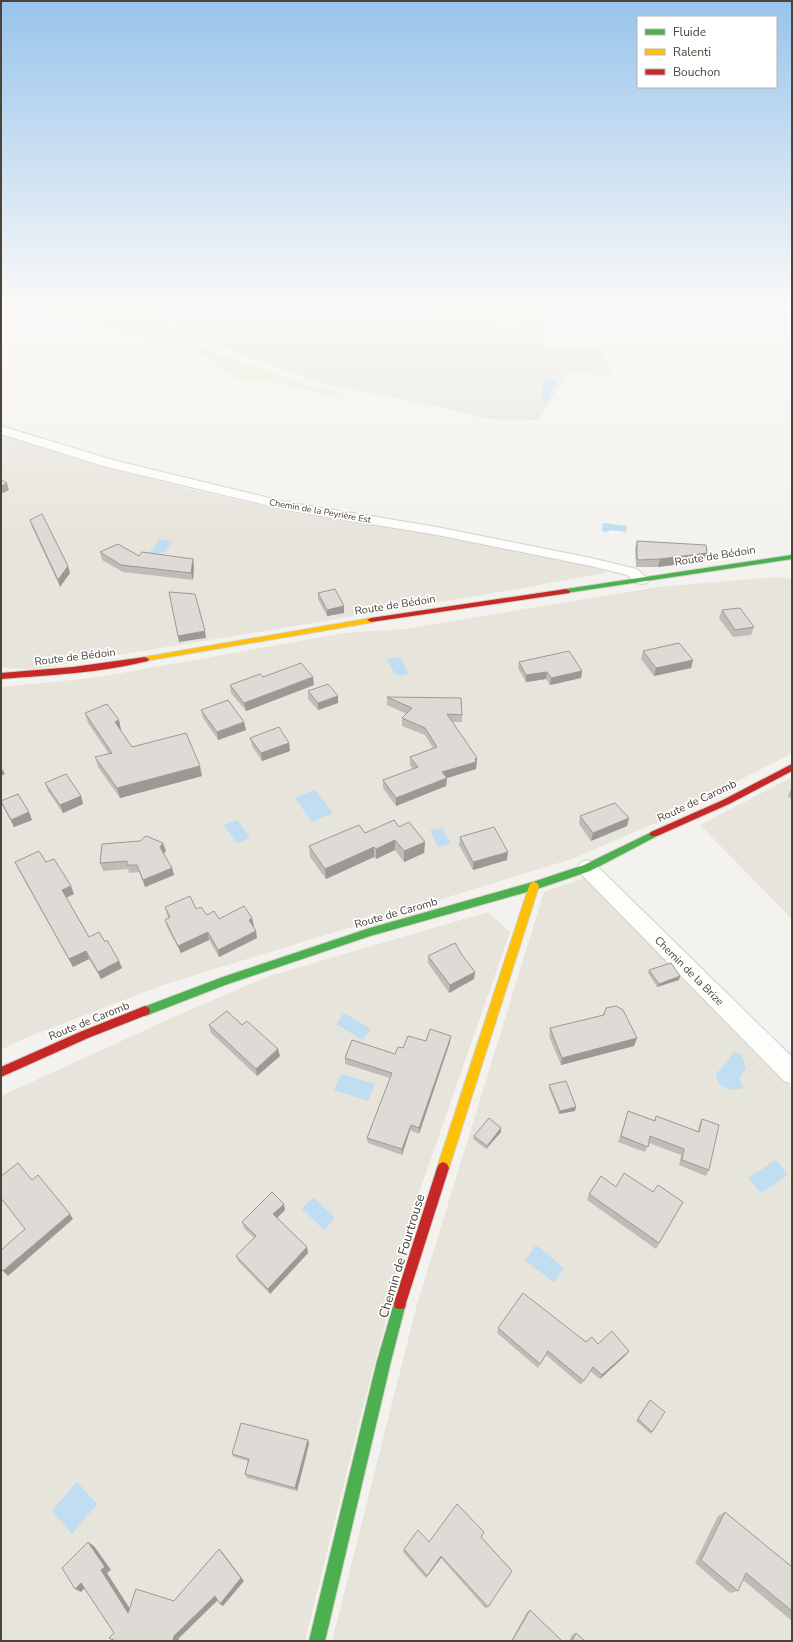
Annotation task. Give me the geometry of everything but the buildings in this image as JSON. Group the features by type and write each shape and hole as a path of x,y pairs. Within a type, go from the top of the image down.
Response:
{"main road":[{"name":"Route de Bédoin","path":"1,676 37,674 106,666 370,620 792,557"},
{"name":"Route de Caromb","path":"1,1072 84,1035 223,981 370,932 534,886 587,868 679,822 726,802 792,767"},
{"name":"Chemin de Fourtrouse","path":"317,1641 384,1361 403,1292 534,886"}],"street":[{"name":"Chemin de la Peyrière Est","path":"1,430 101,461 180,482 286,506 437,531 590,562 632,572 642,580"},
{"name":"Chemin de la Brize","path":"587,868 792,1073"}],"shaded area":[{"path":"313,381 563,381 538,420 489,419 431,405"},
{"path":"1,433 100,465 186,488 284,511 413,531 601,567 606,573 34,669 1,668"},
{"path":"777,577 792,579 792,753 671,816 575,858 163,985 23,1039 1,1050 1,687 93,678 345,633 404,629 658,587"},
{"path":"792,777 792,919 700,825"},
{"path":"584,878 792,1088 792,1641 332,1641 416,1308 544,892"},
{"path":"488,912 510,932 420,1190 362,1411 305,1641 1,1641 1,1096 178,1015 266,977"}],"green space":[{"path":"256,381 295,381 333,391 344,398 275,383"}],"water":[{"path":"544,381 557,381 548,401 541,401"},
{"path":"603,523 627,526 626,532 611,530 606,532 602,531"},
{"path":"159,539 172,541 167,549 160,554 147,553 154,549"},
{"path":"400,657 408,673 402,676 394,672 387,659"},
{"path":"315,790 333,813 312,822 295,798"},
{"path":"237,820 250,838 237,844 224,825"},
{"path":"442,828 451,844 438,847 430,830"},
{"path":"344,1013 371,1029 362,1040 336,1024"},
{"path":"733,1052 741,1054 746,1068 739,1078 743,1088 725,1088 717,1079 716,1074 728,1061"},
{"path":"341,1074 375,1084 368,1101 334,1090"},
{"path":"776,1160 788,1175 761,1193 748,1178"},
{"path":"313,1197 335,1218 324,1230 302,1209"},
{"path":"536,1245 564,1268 554,1283 525,1260"},
{"path":"77,1482 97,1504 72,1534 52,1511"}],"traffic: fast":[{"path":"566,591 792,557"},
{"path":"145,1011 223,981 370,932 534,886 587,868 654,834"},
{"path":"317,1641 384,1361 400,1303"}],"traffic: slow":[{"path":"145,659 371,620"},
{"path":"443,1168 534,886"}],"traffic: jam":[{"path":"371,620 566,591"},
{"path":"1,676 73,670 145,659"},
{"path":"654,834 726,802 792,767"},
{"path":"1,1072 84,1035 145,1011"},
{"path":"400,1303 443,1168"}]}
